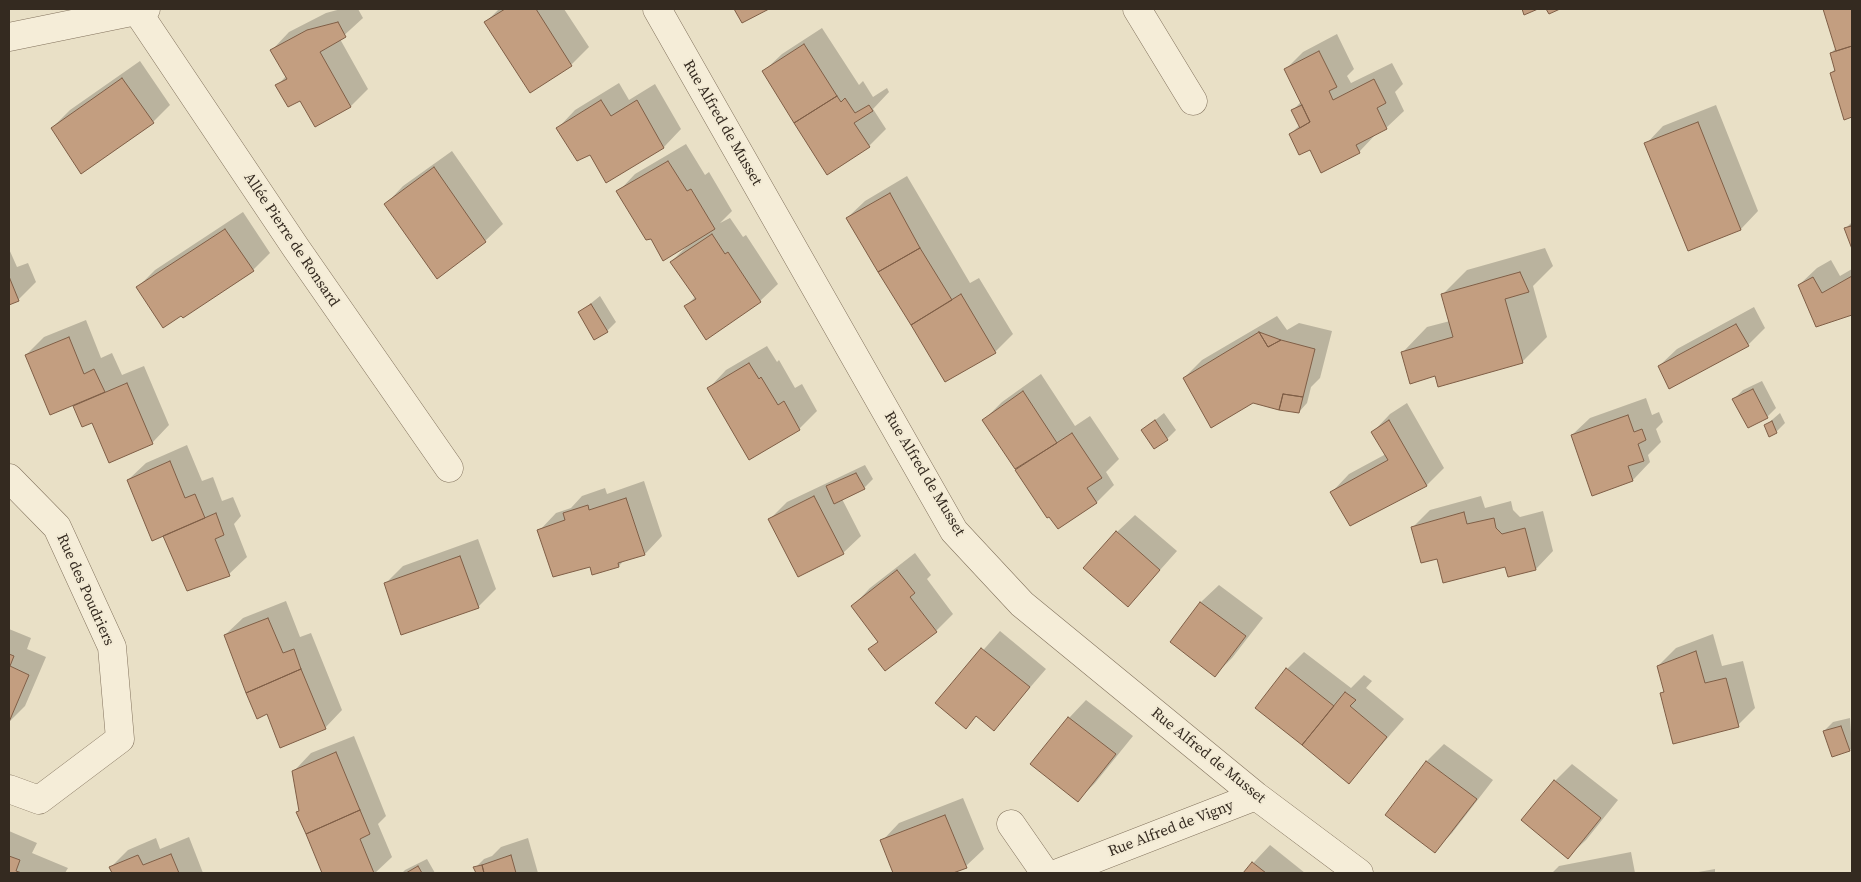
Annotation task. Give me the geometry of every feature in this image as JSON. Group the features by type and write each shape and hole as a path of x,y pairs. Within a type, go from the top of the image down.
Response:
{"street":[{"name":"Rue Alfred de Musset","path":"657,9 954,531 1022,604 1256,796 1359,873"},
{"path":"1137,9 1193,101"},
{"path":"9,37 142,10"},
{"name":"Allée Pierre de Ronsard","path":"142,10 296,248 449,468"},
{"name":"Rue des Poudriers","path":"9,478 57,527 112,647 120,739 39,800 9,789"},
{"name":"Rue Alfred de Vigny","path":"1058,873 1256,796"},
{"path":"1011,824 1045,873"}],"building":[{"path":"505,9 536,9 572,66 530,93 484,22"},
{"path":"734,9 769,9 742,23"},
{"path":"1522,9 1538,9 1524,15"},
{"path":"1546,9 1560,9 1549,14"},
{"path":"1823,9 1852,9 1852,46 1836,51"},
{"path":"338,22 346,37 320,52 351,107 315,127 300,101 288,107 275,85 287,79 270,50 307,30"},
{"path":"804,44 837,96 794,123 762,71"},
{"path":"1852,46 1852,117 1844,120 1830,73 1835,71 1830,53"},
{"path":"1319,51 1337,87 1329,91 1333,100 1374,79 1386,103 1377,108 1387,129 1356,145 1360,153 1321,173 1310,150 1299,155 1289,134 1310,122 1284,69"},
{"path":"122,78 154,123 81,174 51,128"},
{"path":"837,96 841,102 845,98 855,113 869,105 873,111 854,123 870,147 827,175 794,123"},
{"path":"601,100 611,116 637,100 664,148 606,183 590,155 577,161 556,128"},
{"path":"1302,105 1310,122 1300,128 1291,110"},
{"path":"1698,122 1741,230 1688,251 1644,143"},
{"path":"668,161 687,191 691,189 715,229 663,261 651,239 646,240 616,191"},
{"path":"434,167 486,242 437,279 384,204"},
{"path":"890,193 920,248 878,272 846,218"},
{"path":"1851,226 1852,229 1852,249 1844,228"},
{"path":"225,229 254,271 183,318 181,316 163,328 136,287"},
{"path":"712,234 725,254 728,252 761,302 706,340 684,306 696,299 670,262"},
{"path":"920,248 952,300 911,325 878,272"},
{"path":"1520,272 1529,292 1505,299 1523,363 1438,387 1435,376 1410,384 1401,352 1453,337 1441,294"},
{"path":"1852,276 1852,315 1816,327 1798,285 1813,277 1822,293"},
{"path":"9,280 19,301 9,305"},
{"path":"961,294 996,353 945,382 911,325"},
{"path":"591,304 608,332 594,340 578,312"},
{"path":"1736,324 1749,346 1669,389 1658,366"},
{"path":"1259,332 1268,347 1281,340 1315,349 1303,397 1283,394 1279,410 1253,403 1211,428 1183,378"},
{"path":"1259,332 1281,340 1268,347"},
{"path":"69,337 84,374 94,369 105,392 50,415 25,355"},
{"path":"749,363 759,379 761,377 778,405 784,401 800,430 749,460 707,388"},
{"path":"127,383 153,444 109,463 92,423 82,427 73,406"},
{"path":"1753,389 1768,418 1748,428 1732,399"},
{"path":"1023,391 1057,443 1015,469 982,420"},
{"path":"1283,394 1303,397 1299,413 1279,410"},
{"path":"1628,415 1634,432 1642,429 1646,440 1638,444 1644,461 1628,466 1633,481 1592,496 1571,435"},
{"path":"1155,420 1168,440 1154,449 1141,430"},
{"path":"1389,420 1427,486 1350,526 1330,492 1388,460 1371,432"},
{"path":"1772,421 1777,433 1769,437 1764,425"},
{"path":"1072,433 1102,478 1087,488 1097,503 1058,529 1049,517 1047,518 1015,470"},
{"path":"170,461 185,498 195,494 205,518 152,541 127,480"},
{"path":"856,473 865,489 834,504 826,486"},
{"path":"814,496 844,554 798,577 768,519"},
{"path":"626,498 645,555 618,563 619,567 592,575 590,567 553,577 537,530 565,520 563,513 588,505 589,510"},
{"path":"1464,512 1467,524 1494,518 1496,528 1502,534 1525,528 1536,570 1508,577 1505,567 1443,583 1437,559 1421,563 1411,527"},
{"path":"216,513 224,535 215,539 230,576 187,591 163,536"},
{"path":"1116,531 1160,570 1128,607 1083,568"},
{"path":"460,556 479,608 401,635 384,583"},
{"path":"897,570 915,593 910,597 937,632 885,671 868,649 878,642 851,606"},
{"path":"1200,602 1246,636 1215,677 1170,642"},
{"path":"268,618 283,653 294,649 301,669 246,693 224,635"},
{"path":"981,648 1030,687 994,731 976,716 966,729 935,703"},
{"path":"1696,651 1705,683 1726,678 1739,727 1673,744 1660,693 1664,692 1657,666"},
{"path":"9,654 14,656 10,666 29,675 9,722"},
{"path":"1286,668 1334,706 1302,745 1255,708"},
{"path":"301,669 326,729 280,748 267,714 257,719 246,693"},
{"path":"1345,692 1356,700 1350,706 1387,737 1349,784 1302,745"},
{"path":"1068,717 1116,754 1078,802 1030,764"},
{"path":"1841,726 1850,751 1832,757 1823,731"},
{"path":"336,752 360,810 306,834 296,812 299,811 292,771"},
{"path":"1426,761 1477,799 1435,853 1385,815"},
{"path":"1554,780 1601,818 1568,859 1521,820"},
{"path":"360,810 370,834 360,839 374,873 322,873 306,834"},
{"path":"945,815 967,868 953,873 893,873 880,840"},
{"path":"171,854 179,873 112,873 109,867 138,855 143,865"},
{"path":"511,855 516,873 484,873 482,865"},
{"path":"9,856 20,860 16,871 22,873 9,873"},
{"path":"1252,862 1266,873 1243,873"},
{"path":"482,865 484,873 476,873 473,867"},
{"path":"418,866 422,873 406,873"}]}
